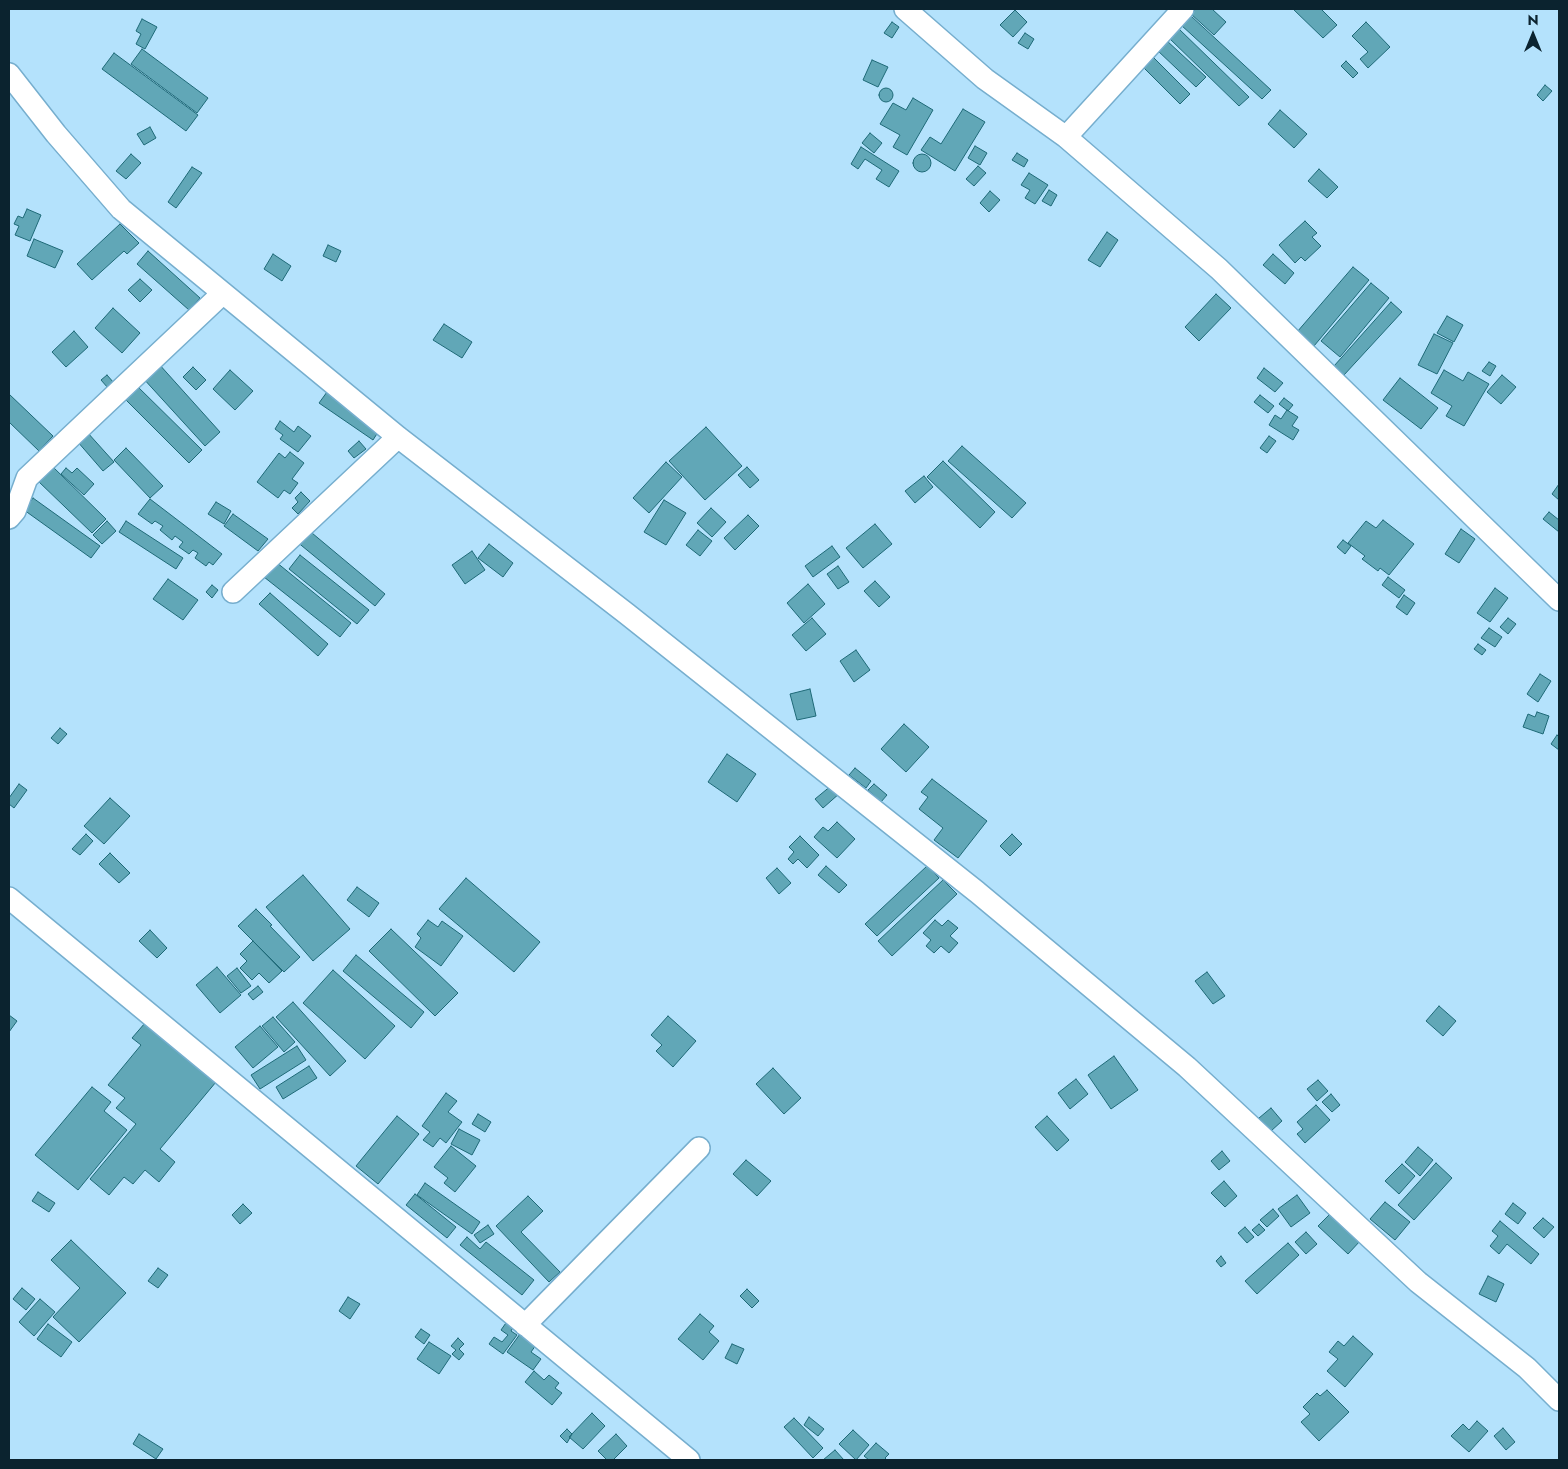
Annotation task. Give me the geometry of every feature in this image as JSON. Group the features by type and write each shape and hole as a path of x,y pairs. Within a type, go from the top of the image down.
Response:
{"street":[{"path":"905,9 985,79 1066,137 1219,269 1559,600"},
{"path":"1066,137 1183,9"},
{"path":"9,74 56,134 122,208 398,436 628,614 977,892 1187,1067 1418,1282 1526,1368 1559,1400"},
{"path":"9,518 15,511 27,478 223,293"},
{"path":"233,592 398,436"},
{"path":"9,898 689,1460"},
{"path":"525,1325 699,1148"}],"building":[{"path":"1196,9 1212,9 1226,22 1214,35 1191,14"},
{"path":"1293,9 1321,9 1337,25 1323,38"},
{"path":"1015,10 1027,22 1013,37 1000,25"},
{"path":"1190,15 1271,90 1262,99 1181,25"},
{"path":"142,19 157,27 145,49 136,44 141,34 136,31"},
{"path":"892,22 899,27 892,38 884,33"},
{"path":"1366,22 1390,47 1368,68 1360,59 1368,52 1352,36"},
{"path":"1178,28 1249,97 1239,106 1169,38"},
{"path":"1025,33 1034,39 1028,49 1018,43"},
{"path":"1166,40 1206,77 1196,87 1157,50"},
{"path":"142,49 208,98 197,113 131,64"},
{"path":"114,53 198,115 186,131 102,69"},
{"path":"1153,57 1190,94 1180,104 1143,67"},
{"path":"872,60 888,67 878,87 863,80"},
{"path":"1346,61 1358,73 1353,78 1341,66"},
{"path":"1545,85 1552,91 1543,101 1537,95"},
{"path":"886,88 891,90 893,95 891,100 886,102 881,100 879,95 881,90"},
{"path":"913,98 933,110 907,155 893,147 900,135 880,124 893,103 906,110"},
{"path":"963,109 985,122 955,171 921,150 930,137 941,144"},
{"path":"1280,110 1307,134 1294,148 1268,124"},
{"path":"150,127 156,138 144,145 137,134"},
{"path":"870,133 882,143 874,153 862,143"},
{"path":"975,146 987,153 980,165 968,158"},
{"path":"861,147 899,171 889,187 876,179 882,170 865,159 858,169 851,164"},
{"path":"1017,153 1028,160 1024,167 1012,160"},
{"path":"131,154 141,163 126,179 116,171"},
{"path":"918,154 926,154 931,159 929,170 918,172 913,167 913,159"},
{"path":"978,166 986,173 974,186 966,179"},
{"path":"192,167 202,173 176,208 168,202"},
{"path":"1319,169 1338,187 1327,198 1308,181"},
{"path":"1029,173 1048,185 1035,204 1025,198 1030,190 1021,185"},
{"path":"1049,190 1057,195 1051,206 1042,201"},
{"path":"990,191 1000,200 989,212 980,203"},
{"path":"27,209 41,215 30,241 15,235 19,226 14,224 18,216 23,218"},
{"path":"1305,221 1317,233 1312,237 1321,246 1305,261 1301,257 1295,263 1279,245"},
{"path":"120,224 139,243 127,254 124,251 92,280 77,264"},
{"path":"1107,232 1118,240 1100,267 1088,260"},
{"path":"34,239 63,251 55,268 27,256"},
{"path":"328,245 341,251 336,262 323,256"},
{"path":"148,251 200,298 189,310 137,264"},
{"path":"273,254 291,266 282,281 264,269"},
{"path":"1273,254 1294,273 1285,284 1263,265"},
{"path":"1353,267 1369,280 1314,346 1297,332"},
{"path":"140,279 152,290 140,302 128,290"},
{"path":"1371,283 1389,298 1340,357 1321,341"},
{"path":"1216,294 1231,308 1199,341 1185,327"},
{"path":"1391,302 1402,312 1344,375 1334,366"},
{"path":"113,308 140,333 122,353 95,328"},
{"path":"1447,316 1463,325 1454,342 1437,333"},
{"path":"444,324 472,342 462,358 433,340"},
{"path":"74,331 88,347 66,367 52,352"},
{"path":"1434,334 1453,343 1437,374 1418,365"},
{"path":"1489,362 1496,366 1490,376 1482,371"},
{"path":"158,363 220,432 205,446 142,377"},
{"path":"193,367 206,380 196,390 183,377"},
{"path":"1264,368 1283,383 1275,392 1257,378"},
{"path":"230,370 253,391 235,410 213,389"},
{"path":"1444,370 1463,381 1468,372 1489,384 1464,426 1446,416 1452,406 1431,393"},
{"path":"107,375 114,383 108,388 101,380"},
{"path":"1502,375 1516,387 1501,404 1487,392"},
{"path":"1400,378 1438,408 1421,429 1383,400"},
{"path":"136,385 202,450 189,463 123,397"},
{"path":"327,392 380,429 373,440 319,403"},
{"path":"9,394 53,436 39,451 9,422"},
{"path":"1260,395 1274,406 1268,413 1254,402"},
{"path":"1284,398 1293,405 1288,411 1279,404"},
{"path":"1287,410 1298,417 1292,426 1299,430 1293,440 1269,425 1275,415 1281,419"},
{"path":"280,421 294,432 298,426 311,436 298,452 280,439 283,435 275,429"},
{"path":"706,427 742,466 705,500 669,461"},
{"path":"87,432 114,462 103,471 77,441"},
{"path":"1269,436 1276,441 1267,453 1260,448"},
{"path":"359,441 366,449 354,458 348,451"},
{"path":"962,446 1026,503 1012,518 948,461"},
{"path":"126,448 163,486 150,498 114,460"},
{"path":"290,452 304,463 292,479 298,483 290,494 284,490 278,498 257,482 279,453 285,458"},
{"path":"943,461 995,512 980,528 927,477"},
{"path":"666,462 682,477 649,513 633,498"},
{"path":"52,466 106,519 92,533 38,481"},
{"path":"747,467 759,480 750,488 738,475"},
{"path":"66,468 72,473 77,468 94,484 84,495 61,474"},
{"path":"924,476 933,487 915,503 905,491"},
{"path":"1559,484 1559,500 1552,494"},
{"path":"301,492 310,501 298,514 292,508 298,502 295,498"},
{"path":"33,498 100,546 91,558 24,510"},
{"path":"150,499 222,554 213,565 209,562 206,566 195,558 198,553 193,550 189,554 179,547 183,542 175,536 172,540 160,530 163,526 155,521 152,524 138,514"},
{"path":"664,500 686,513 666,545 644,532"},
{"path":"216,502 231,511 224,524 208,514"},
{"path":"711,508 726,522 712,537 697,523"},
{"path":"1549,512 1559,520 1559,532 1543,519"},
{"path":"233,514 268,539 258,551 224,526"},
{"path":"748,515 759,526 735,550 724,538"},
{"path":"1383,520 1414,544 1389,575 1380,568 1378,571 1362,559 1365,556 1348,543 1366,521 1376,528"},
{"path":"107,521 116,531 102,544 93,535"},
{"path":"126,521 183,558 176,569 119,532"},
{"path":"875,524 892,544 863,568 846,548"},
{"path":"306,528 385,594 375,606 296,541"},
{"path":"1461,529 1475,539 1459,563 1445,554"},
{"path":"698,530 712,541 700,556 686,545"},
{"path":"1343,540 1351,546 1345,554 1337,547"},
{"path":"489,544 513,563 503,577 478,558"},
{"path":"832,546 840,557 813,577 805,566"},
{"path":"472,551 485,570 465,584 452,565"},
{"path":"300,555 369,610 357,624 289,569"},
{"path":"276,562 351,623 340,637 264,577"},
{"path":"838,566 849,582 838,589 827,574"},
{"path":"1388,577 1405,590 1399,598 1382,585"},
{"path":"168,579 198,600 183,620 153,599"},
{"path":"875,581 890,597 879,607 864,591"},
{"path":"808,584 825,604 804,623 787,603"},
{"path":"212,585 218,590 212,598 206,592"},
{"path":"1495,588 1508,598 1490,622 1477,613"},
{"path":"270,593 328,644 318,656 259,604"},
{"path":"1404,595 1415,603 1407,615 1396,607"},
{"path":"812,618 826,634 806,651 792,635"},
{"path":"1508,618 1516,624 1508,634 1500,627"},
{"path":"1489,628 1502,637 1495,647 1481,638"},
{"path":"1478,644 1486,650 1482,655 1474,649"},
{"path":"856,650 870,670 854,682 840,661"},
{"path":"1540,674 1551,681 1538,702 1527,694"},
{"path":"810,689 816,716 797,720 790,694"},
{"path":"1537,712 1549,716 1543,734 1523,727 1528,714 1535,717"},
{"path":"904,724 929,747 906,772 881,749"},
{"path":"60,728 67,734 58,744 51,738"},
{"path":"1557,735 1559,737 1559,750 1551,744"},
{"path":"727,754 756,774 737,802 708,782"},
{"path":"855,768 871,781 866,788 849,775"},
{"path":"932,779 987,821 958,858 934,840 943,828 919,809 928,797 921,792"},
{"path":"19,784 27,790 14,808 9,804 9,798"},
{"path":"874,784 887,795 881,802 868,790"},
{"path":"832,785 840,793 823,808 815,799"},
{"path":"110,798 130,816 104,844 84,826"},
{"path":"837,822 855,839 837,858 814,837 823,827 828,831"},
{"path":"86,834 93,841 80,855 72,849"},
{"path":"1012,834 1022,844 1010,856 1000,846"},
{"path":"800,836 819,855 807,868 798,859 793,864 788,859 794,852 789,847"},
{"path":"110,853 130,873 119,883 99,864"},
{"path":"826,866 847,885 839,893 818,875"},
{"path":"927,866 939,878 877,936 865,924"},
{"path":"777,868 791,883 779,894 766,878"},
{"path":"303,875 350,929 313,961 266,907"},
{"path":"466,878 540,942 514,972 439,909"},
{"path":"943,880 957,894 892,956 878,941"},
{"path":"357,887 379,903 369,917 347,900"},
{"path":"256,909 300,957 284,972 238,926"},
{"path":"428,920 438,927 442,921 463,936 441,966 415,947 421,938 417,934"},
{"path":"935,920 942,926 948,920 958,928 950,936 958,943 949,953 941,946 934,953 926,946 931,940 923,933"},
{"path":"391,929 458,993 435,1016 369,951"},
{"path":"150,930 167,948 157,958 139,941"},
{"path":"253,941 282,971 269,983 259,973 252,980 240,968 247,961 240,954"},
{"path":"356,955 424,1012 411,1028 343,971"},
{"path":"217,967 241,995 220,1013 196,985"},
{"path":"237,968 251,986 241,993 227,976"},
{"path":"333,970 395,1026 365,1059 303,1003"},
{"path":"1207,972 1225,996 1213,1004 1195,981"},
{"path":"258,986 263,992 253,1000 248,994"},
{"path":"293,1002 346,1061 330,1076 276,1017"},
{"path":"1439,1006 1456,1021 1443,1036 1426,1021"},
{"path":"9,1015 17,1021 9,1032"},
{"path":"668,1016 696,1041 673,1067 656,1051 662,1045 651,1035"},
{"path":"273,1017 295,1042 284,1052 262,1026"},
{"path":"145,1023 216,1082 160,1149 175,1162 159,1182 145,1170 133,1184 124,1177 109,1195 90,1179 136,1124 116,1108 125,1098 108,1085 141,1045 132,1038"},
{"path":"260,1026 278,1047 253,1068 235,1047"},
{"path":"297,1046 306,1060 260,1089 251,1075"},
{"path":"1114,1056 1138,1090 1111,1109 1088,1075"},
{"path":"309,1066 317,1078 283,1099 276,1087"},
{"path":"773,1068 801,1098 784,1114 756,1084"},
{"path":"1076,1079 1088,1094 1070,1109 1058,1093"},
{"path":"1318,1080 1328,1091 1317,1101 1307,1089"},
{"path":"92,1087 111,1102 104,1111 127,1130 78,1190 35,1155"},
{"path":"446,1093 457,1101 448,1112 462,1122 446,1143 440,1138 433,1147 423,1140 430,1132 422,1126"},
{"path":"1331,1094 1340,1105 1332,1112 1322,1102"},
{"path":"1316,1105 1330,1120 1305,1143 1297,1134 1303,1129 1297,1122"},
{"path":"1271,1108 1282,1121 1271,1131 1259,1118"},
{"path":"478,1114 491,1122 485,1132 472,1124"},
{"path":"397,1116 419,1134 378,1184 356,1166"},
{"path":"1047,1116 1069,1140 1057,1151 1035,1127"},
{"path":"459,1129 480,1140 472,1155 451,1144"},
{"path":"451,1146 476,1166 455,1192 444,1183 448,1178 434,1167"},
{"path":"1418,1147 1433,1160 1420,1176 1405,1162"},
{"path":"1222,1151 1230,1161 1219,1170 1211,1161"},
{"path":"746,1160 771,1181 757,1196 733,1174"},
{"path":"1436,1163 1452,1178 1414,1220 1398,1205"},
{"path":"1402,1164 1415,1176 1399,1194 1385,1181"},
{"path":"1224,1181 1237,1196 1225,1207 1211,1193"},
{"path":"425,1183 480,1222 472,1234 417,1195"},
{"path":"38,1192 55,1203 49,1212 32,1201"},
{"path":"415,1194 456,1227 447,1238 406,1205"},
{"path":"1297,1195 1310,1213 1291,1227 1278,1209"},
{"path":"528,1196 543,1211 521,1232 560,1272 549,1282 496,1226"},
{"path":"1385,1202 1410,1222 1395,1240 1370,1219"},
{"path":"1513,1203 1526,1213 1518,1224 1505,1214"},
{"path":"243,1204 252,1213 240,1224 232,1215"},
{"path":"1273,1209 1279,1216 1267,1227 1260,1220"},
{"path":"1331,1213 1361,1240 1348,1254 1318,1226"},
{"path":"1543,1218 1554,1227 1544,1238 1533,1228"},
{"path":"1500,1221 1539,1254 1531,1264 1507,1244 1499,1254 1490,1246 1498,1236 1492,1231"},
{"path":"1259,1224 1265,1230 1258,1236 1252,1230"},
{"path":"488,1225 494,1234 480,1243 474,1235"},
{"path":"1245,1227 1254,1237 1247,1243 1238,1233"},
{"path":"1306,1232 1317,1244 1306,1254 1295,1242"},
{"path":"467,1237 480,1249 486,1242 534,1280 522,1295 460,1245"},
{"path":"71,1240 126,1293 79,1342 53,1317 80,1288 51,1260"},
{"path":"1288,1243 1299,1255 1257,1294 1245,1281"},
{"path":"1221,1256 1226,1263 1221,1267 1216,1261"},
{"path":"158,1268 168,1275 158,1288 148,1281"},
{"path":"1488,1276 1504,1284 1496,1302 1479,1294"},
{"path":"22,1288 35,1299 26,1310 13,1299"},
{"path":"747,1289 759,1301 752,1308 740,1296"},
{"path":"348,1297 360,1304 350,1319 339,1311"},
{"path":"40,1299 55,1312 34,1336 19,1322"},
{"path":"700,1314 714,1326 709,1332 719,1341 703,1360 678,1339"},
{"path":"508,1320 515,1324 511,1331 517,1335 503,1354 489,1344 494,1337 502,1342 508,1335 501,1330"},
{"path":"48,1324 72,1342 61,1357 37,1339"},
{"path":"421,1329 430,1335 424,1344 415,1337"},
{"path":"520,1334 536,1345 531,1352 541,1359 533,1370 507,1352"},
{"path":"1353,1336 1373,1354 1345,1387 1327,1371 1338,1359 1329,1352 1338,1341 1344,1346"},
{"path":"458,1338 464,1344 459,1349 464,1354 459,1360 452,1354 456,1350 451,1346"},
{"path":"429,1342 451,1356 439,1374 417,1359"},
{"path":"732,1344 744,1349 737,1364 725,1358"},
{"path":"534,1371 544,1380 549,1375 559,1383 555,1388 562,1393 552,1405 525,1382"},
{"path":"1327,1390 1349,1412 1319,1441 1301,1422 1310,1414 1303,1407 1317,1393 1320,1396"},
{"path":"592,1413 605,1426 583,1449 569,1437"},
{"path":"809,1417 824,1429 818,1436 804,1425"},
{"path":"794,1418 823,1448 813,1458 784,1427"},
{"path":"1477,1421 1488,1431 1469,1452 1451,1436 1463,1424 1469,1430"},
{"path":"1503,1428 1515,1442 1506,1450 1494,1436"},
{"path":"567,1429 572,1434 567,1443 560,1436"},
{"path":"853,1430 869,1445 856,1460 839,1444"},
{"path":"139,1434 163,1449 156,1459 133,1444"},
{"path":"616,1434 627,1446 613,1460 607,1460 598,1451"},
{"path":"876,1443 889,1454 885,1458 887,1460 869,1460 864,1456"},
{"path":"835,1450 844,1460 823,1460"}]}
